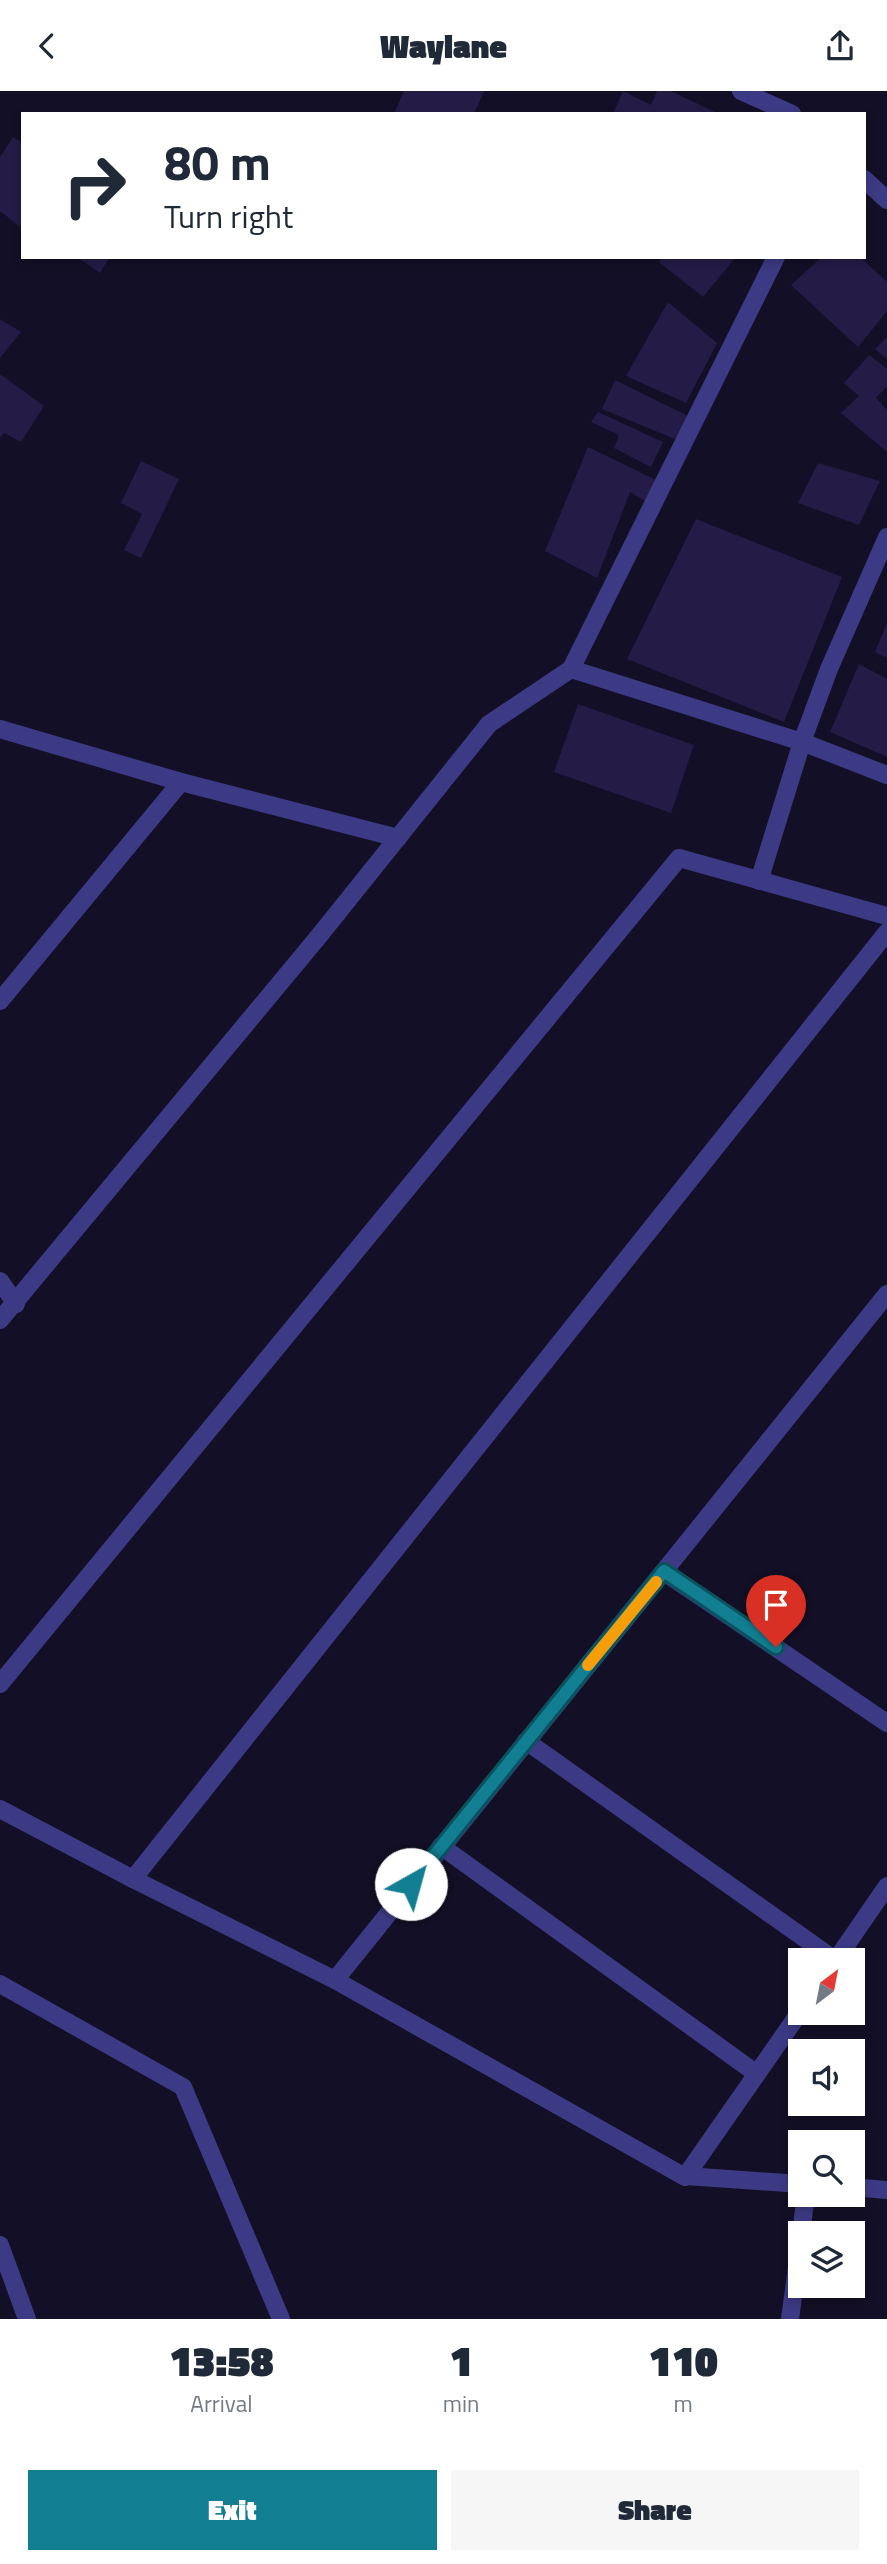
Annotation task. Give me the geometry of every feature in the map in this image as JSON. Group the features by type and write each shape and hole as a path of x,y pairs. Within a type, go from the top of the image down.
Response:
{"street":[{"path":"741,91 788,112"},
{"path":"866,181 887,200"},
{"path":"0,1320 16,1304 489,724 571,669 775,259"},
{"path":"759,881 802,741 829,669 887,537"},
{"path":"571,669 802,741 887,775"},
{"path":"0,729 181,782 398,838"},
{"path":"0,1001 181,782"},
{"path":"0,1684 679,858 887,916"},
{"path":"133,1879 887,932"},
{"path":"0,1281 16,1304"},
{"path":"335,1980 887,1294"},
{"path":"664,1571 887,1723"},
{"path":"526,1741 819,1948"},
{"path":"0,1809 335,1980 686,2176 788,2183"},
{"path":"441,1846 757,2074"},
{"path":"844,1948 887,1887"},
{"path":"0,1984 183,2087 281,2319"},
{"path":"686,2176 791,2025"},
{"path":"865,2188 887,2190"},
{"path":"0,2245 27,2319"},
{"path":"790,2319 793,2298"}],"building":[{"path":"404,91 484,91 475,112 395,112"},
{"path":"623,91 651,105 657,91 671,91 715,112 614,112"},
{"path":"13,137 21,142 21,227 0,211 0,157"},
{"path":"80,259 109,259 100,273"},
{"path":"661,259 734,259 703,297 659,262"},
{"path":"820,259 862,259 887,282 887,311 858,347 791,285"},
{"path":"668,302 717,343 686,403 626,376"},
{"path":"0,319 21,332 0,358"},
{"path":"887,337 887,359 875,349"},
{"path":"869,355 887,369 887,386 876,398 887,410 887,452 841,413 859,396 844,383"},
{"path":"0,374 44,406 21,442 4,433 0,438"},
{"path":"615,380 690,417 680,441 602,409"},
{"path":"598,412 663,442 651,467 614,448 619,435 591,422"},
{"path":"588,447 656,480 647,502 630,492 597,578 545,551"},
{"path":"141,461 179,479 141,558 124,550 142,514 121,503"},
{"path":"818,463 880,481 859,525 798,503"},
{"path":"696,519 842,577 784,722 627,659"},
{"path":"887,623 887,658 875,652"},
{"path":"859,664 887,679 887,757 830,732"},
{"path":"578,704 694,745 671,813 554,772"}],"slow traffic":[{"path":"588,1665 656,1582"}],"route":[{"path":"411,1884 664,1571 776,1647"}]}
